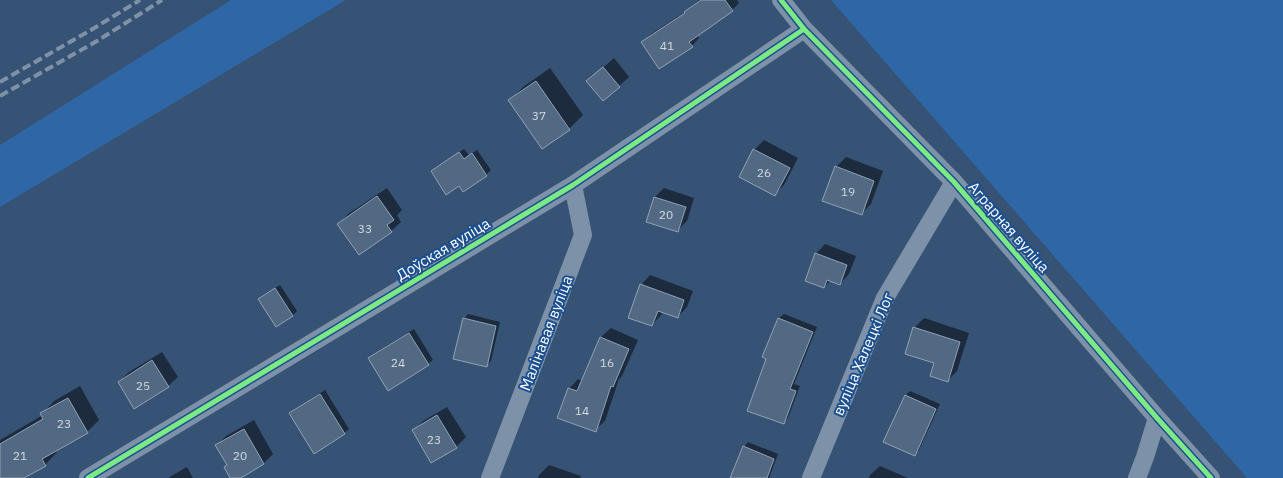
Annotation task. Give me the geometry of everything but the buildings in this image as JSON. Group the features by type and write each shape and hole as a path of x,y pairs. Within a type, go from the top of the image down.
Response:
{"street":[{"name":"Аграрная вуліца","path":"781,0 804,29 954,182 1211,478"},
{"name":"Доўская вуліца","path":"88,478 573,185 804,29"},
{"name":"вуліца Халецкі Лог","path":"811,478 885,298 954,182"},
{"name":"Малінавая вуліца","path":"490,478 583,235 573,185"},
{"path":"1137,478 1157,418"}],"shaded area":[{"path":"231,0 346,0 0,207 0,145"},
{"path":"831,0 1283,0 1283,478 1247,478"}],"railway":[{"path":"0,82 140,0"},
{"path":"0,96 97,41 162,0"}],"cycle path":[{"path":"781,0 804,29 954,182 1211,478"},
{"path":"88,478 573,185 804,29"}]}
